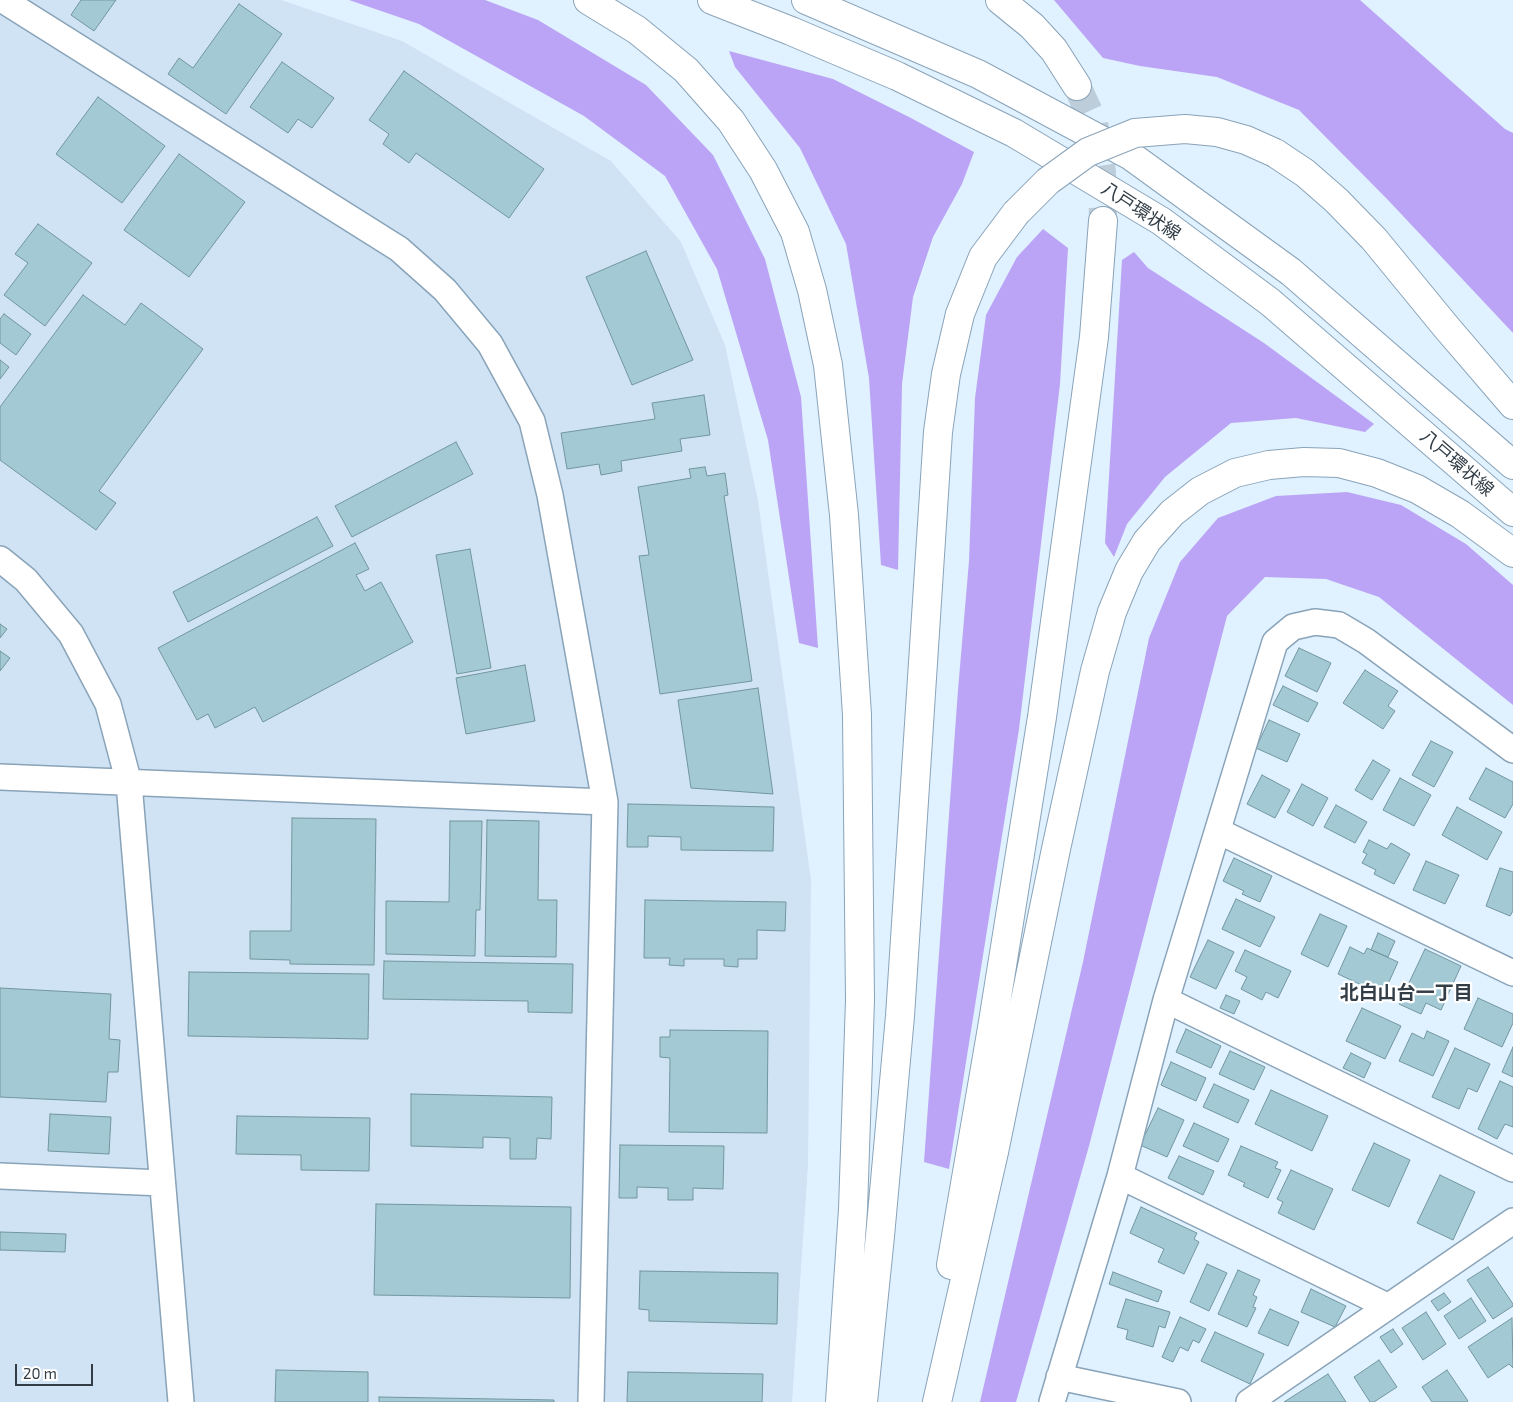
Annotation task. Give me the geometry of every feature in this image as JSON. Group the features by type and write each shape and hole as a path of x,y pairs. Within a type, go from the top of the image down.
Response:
{"main road":[{"path":"588,0 637,30 686,70 730,121 763,170 795,232 812,290 828,365 844,515 857,715 860,951 853,1209 840,1402"},
{"name":"八戸環状線","path":"712,0 897,76 1014,133 1161,221 1270,302 1513,512"},
{"name":"八戸環状線","path":"806,0 978,74 1131,156 1291,272 1513,465"},
{"path":"1000,0 1032,26 1054,50 1077,86"},
{"path":"863,1402 900,1016 938,432 946,374 960,314 983,257 1016,213 1048,181 1088,152 1135,133 1185,129 1217,132 1246,140 1275,153 1305,173 1330,194 1374,239 1513,405"},
{"path":"927,1402 990,1037 1042,717 1094,338 1103,220"},
{"path":"937,1402 994,1152 1056,849 1095,671 1112,612 1128,571 1146,541 1172,513 1200,491 1235,473 1269,465 1304,462 1338,463 1377,473 1417,489 1460,514 1513,553"}],"street":[{"path":"3,0 399,249 445,290 490,344 532,421 550,495 605,802 591,1402"},
{"path":"0,559 26,580 71,634 108,704 129,782 181,1402"},
{"path":"1052,1402 1120,1176 1166,1000 1275,642 1293,628 1315,622 1340,625 1366,641 1513,750"},
{"path":"0,777 605,802"},
{"path":"1218,831 1513,972"},
{"path":"1166,1000 1513,1169"},
{"path":"0,1176 162,1183"},
{"path":"1120,1176 1387,1306"},
{"path":"1249,1402 1513,1221"},
{"path":"1059,1377 1178,1402"}],"shaded area":[{"path":"0,0 281,0 402,41 611,161 681,242 725,345 758,501 811,880 808,1164 792,1402 0,1402"},
{"path":"349,0 485,0 538,20 646,85 713,155 765,259 801,397 818,648 799,643 768,440 717,269 665,176 584,116 419,24"},
{"path":"1054,0 1360,0 1505,129 1513,133 1513,333 1388,200 1299,110 1217,77 1140,66 1103,58"},
{"path":"729,51 833,79 974,152 962,184 933,237 913,297 902,384 898,570 881,565 869,378 846,244 800,148 735,67"},
{"path":"1043,229 1068,248 1060,384 1019,729 949,1169 924,1162 969,561 975,398 986,315 1017,257"},
{"path":"1134,252 1148,268 1264,343 1374,424 1365,432 1296,418 1231,423 1165,477 1127,524 1114,557 1105,543 1122,260"},
{"path":"1347,492 1401,505 1466,544 1513,585 1513,705 1379,597 1326,579 1265,577 1227,616 1089,1146 1016,1402 980,1402 1083,962 1149,638 1180,562 1218,518 1276,496"}],"building":[{"path":"81,0 116,0 94,31 71,15"},
{"path":"239,4 282,34 226,114 168,74 179,58 193,68"},
{"path":"282,62 334,98 312,128 298,119 288,133 250,107"},
{"path":"404,71 544,169 509,218 416,153 409,163 383,144 389,134 369,120"},
{"path":"98,97 165,146 122,203 56,154"},
{"path":"179,154 245,202 189,277 124,230"},
{"path":"38,224 92,263 45,326 4,295 28,263 15,254"},
{"path":"646,251 693,360 632,385 586,277"},
{"path":"83,295 125,325 141,303 203,349 99,491 116,503 96,530 0,460 0,407"},
{"path":"4,314 31,334 16,355 0,343 0,319"},
{"path":"0,360 9,367 0,379"},
{"path":"704,395 710,435 680,439 682,451 621,461 622,471 601,475 599,464 567,469 561,433 655,419 652,403"},
{"path":"456,442 473,474 352,537 335,506"},
{"path":"705,467 707,476 725,473 728,495 724,496 752,681 660,694 639,556 649,555 638,487 691,478 689,469"},
{"path":"317,517 333,546 188,622 173,592"},
{"path":"355,543 369,569 356,575 365,591 381,582 413,642 263,722 255,707 215,728 208,714 197,720 158,648"},
{"path":"470,549 491,668 457,674 436,555"},
{"path":"0,624 7,629 0,638"},
{"path":"1299,648 1331,663 1317,692 1285,676"},
{"path":"0,651 10,658 0,671"},
{"path":"525,665 535,721 466,734 456,678"},
{"path":"1365,670 1398,691 1388,706 1395,711 1383,729 1343,703"},
{"path":"1283,686 1318,703 1308,722 1273,705"},
{"path":"758,688 773,794 691,788 678,700"},
{"path":"1269,720 1300,734 1287,762 1256,748"},
{"path":"1431,741 1453,752 1434,787 1412,775"},
{"path":"1373,760 1390,770 1372,800 1355,790"},
{"path":"1486,768 1513,782 1513,804 1505,818 1469,799"},
{"path":"1262,775 1290,790 1275,818 1247,804"},
{"path":"1400,778 1431,795 1414,826 1383,810"},
{"path":"1302,784 1328,798 1313,826 1287,812"},
{"path":"628,804 774,807 773,851 681,850 681,837 648,836 648,847 627,847"},
{"path":"1336,805 1367,822 1355,843 1324,827"},
{"path":"1457,807 1502,832 1487,860 1442,835"},
{"path":"292,818 376,819 374,965 290,964 290,960 250,959 250,931 291,931"},
{"path":"487,820 539,821 538,900 557,900 556,957 485,956"},
{"path":"450,821 482,821 480,910 476,910 475,956 386,954 386,901 449,902"},
{"path":"1369,840 1387,849 1391,843 1410,854 1394,884 1374,874 1376,870 1362,863 1367,854 1363,852"},
{"path":"1234,858 1272,876 1260,902 1242,894 1244,891 1223,881"},
{"path":"1426,861 1459,875 1445,904 1413,890"},
{"path":"1500,868 1513,872 1513,911 1510,916 1486,906"},
{"path":"1236,899 1275,917 1260,947 1222,929"},
{"path":"645,900 786,902 785,931 757,930 757,959 738,959 738,967 724,966 724,959 684,959 684,966 669,965 670,958 644,958"},
{"path":"1320,914 1347,926 1328,967 1301,954"},
{"path":"1378,933 1395,941 1388,957 1371,950"},
{"path":"1208,940 1234,952 1216,989 1190,977"},
{"path":"1350,947 1364,954 1367,948 1398,962 1383,995 1338,974"},
{"path":"1425,949 1461,966 1441,1010 1426,1003 1421,1014 1399,1004"},
{"path":"1245,950 1291,971 1278,998 1266,992 1262,1000 1241,989 1247,977 1235,971"},
{"path":"384,961 573,964 572,1013 528,1012 528,1001 383,999"},
{"path":"189,972 369,974 368,1039 188,1036"},
{"path":"0,988 111,994 109,1039 120,1040 118,1072 108,1072 106,1102 0,1097"},
{"path":"1226,995 1240,1001 1234,1014 1220,1008"},
{"path":"1478,998 1513,1014 1513,1023 1502,1047 1464,1029"},
{"path":"1362,1008 1401,1026 1385,1059 1346,1041"},
{"path":"1186,1029 1221,1046 1211,1068 1176,1052"},
{"path":"670,1030 768,1031 767,1133 669,1132 670,1058 660,1057 660,1037 670,1037"},
{"path":"1427,1031 1449,1041 1433,1076 1399,1061 1412,1033 1424,1039"},
{"path":"1513,1047 1513,1077 1502,1072"},
{"path":"1455,1048 1490,1064 1477,1092 1468,1088 1459,1109 1432,1097"},
{"path":"1230,1051 1265,1067 1254,1090 1219,1074"},
{"path":"1351,1053 1371,1063 1364,1078 1343,1068"},
{"path":"1171,1062 1206,1078 1196,1101 1161,1085"},
{"path":"1500,1081 1513,1087 1513,1127 1505,1124 1497,1139 1478,1129"},
{"path":"1214,1084 1249,1100 1238,1123 1203,1107"},
{"path":"1271,1090 1328,1116 1312,1151 1255,1124"},
{"path":"411,1094 552,1097 551,1139 537,1138 536,1159 510,1159 510,1138 483,1137 483,1148 411,1146"},
{"path":"1158,1108 1184,1120 1167,1157 1140,1145"},
{"path":"50,1114 111,1117 109,1154 48,1151"},
{"path":"237,1116 370,1118 369,1171 301,1170 301,1155 236,1154"},
{"path":"1194,1123 1229,1139 1218,1162 1183,1146"},
{"path":"1374,1143 1410,1160 1389,1207 1352,1190"},
{"path":"620,1145 724,1146 723,1189 693,1188 693,1200 668,1200 668,1188 637,1187 637,1198 619,1198"},
{"path":"1241,1146 1278,1162 1275,1168 1281,1170 1268,1198 1243,1186 1245,1183 1228,1175"},
{"path":"1179,1156 1214,1171 1203,1195 1168,1178"},
{"path":"1291,1170 1333,1189 1314,1230 1278,1213 1283,1202 1277,1199"},
{"path":"1440,1175 1475,1192 1453,1240 1417,1223"},
{"path":"376,1204 571,1207 570,1298 374,1295"},
{"path":"1141,1207 1197,1233 1194,1239 1199,1242 1184,1274 1158,1262 1164,1249 1130,1233"},
{"path":"0,1232 66,1234 65,1252 0,1250"},
{"path":"1207,1264 1227,1273 1209,1311 1190,1302"},
{"path":"1488,1267 1513,1304 1513,1306 1493,1319 1467,1280"},
{"path":"1238,1270 1260,1280 1253,1295 1257,1297 1253,1307 1256,1308 1247,1327 1218,1314"},
{"path":"640,1271 778,1273 777,1324 649,1321 649,1310 639,1309"},
{"path":"1113,1272 1162,1291 1158,1302 1109,1284"},
{"path":"1311,1289 1346,1306 1335,1327 1301,1312"},
{"path":"1444,1293 1451,1302 1438,1311 1431,1301"},
{"path":"1471,1298 1486,1321 1459,1339 1444,1316"},
{"path":"1126,1299 1170,1312 1165,1328 1159,1326 1153,1347 1126,1339 1128,1330 1117,1327"},
{"path":"1270,1309 1299,1322 1288,1346 1258,1333"},
{"path":"1426,1312 1446,1344 1423,1360 1402,1328"},
{"path":"1180,1317 1206,1329 1199,1343 1193,1340 1188,1351 1180,1347 1173,1362 1162,1357"},
{"path":"1512,1318 1513,1368 1509,1364 1488,1378 1468,1347"},
{"path":"1393,1329 1403,1344 1391,1353 1380,1337"},
{"path":"1215,1332 1264,1354 1250,1384 1201,1361"},
{"path":"1379,1360 1397,1387 1374,1402 1370,1402 1354,1377"},
{"path":"276,1370 368,1372 368,1402 275,1402"},
{"path":"1447,1370 1468,1401 1432,1402 1422,1387"},
{"path":"628,1372 763,1374 762,1402 627,1402"},
{"path":"1328,1374 1346,1402 1284,1402"},
{"path":"379,1397 554,1400 554,1402 379,1402"}],"tunnel":[{"path":"1077,86 1094,123 1102,172 1103,221"}],"district":[{"name":"北白山台一丁目","path":"1406,993"}]}
